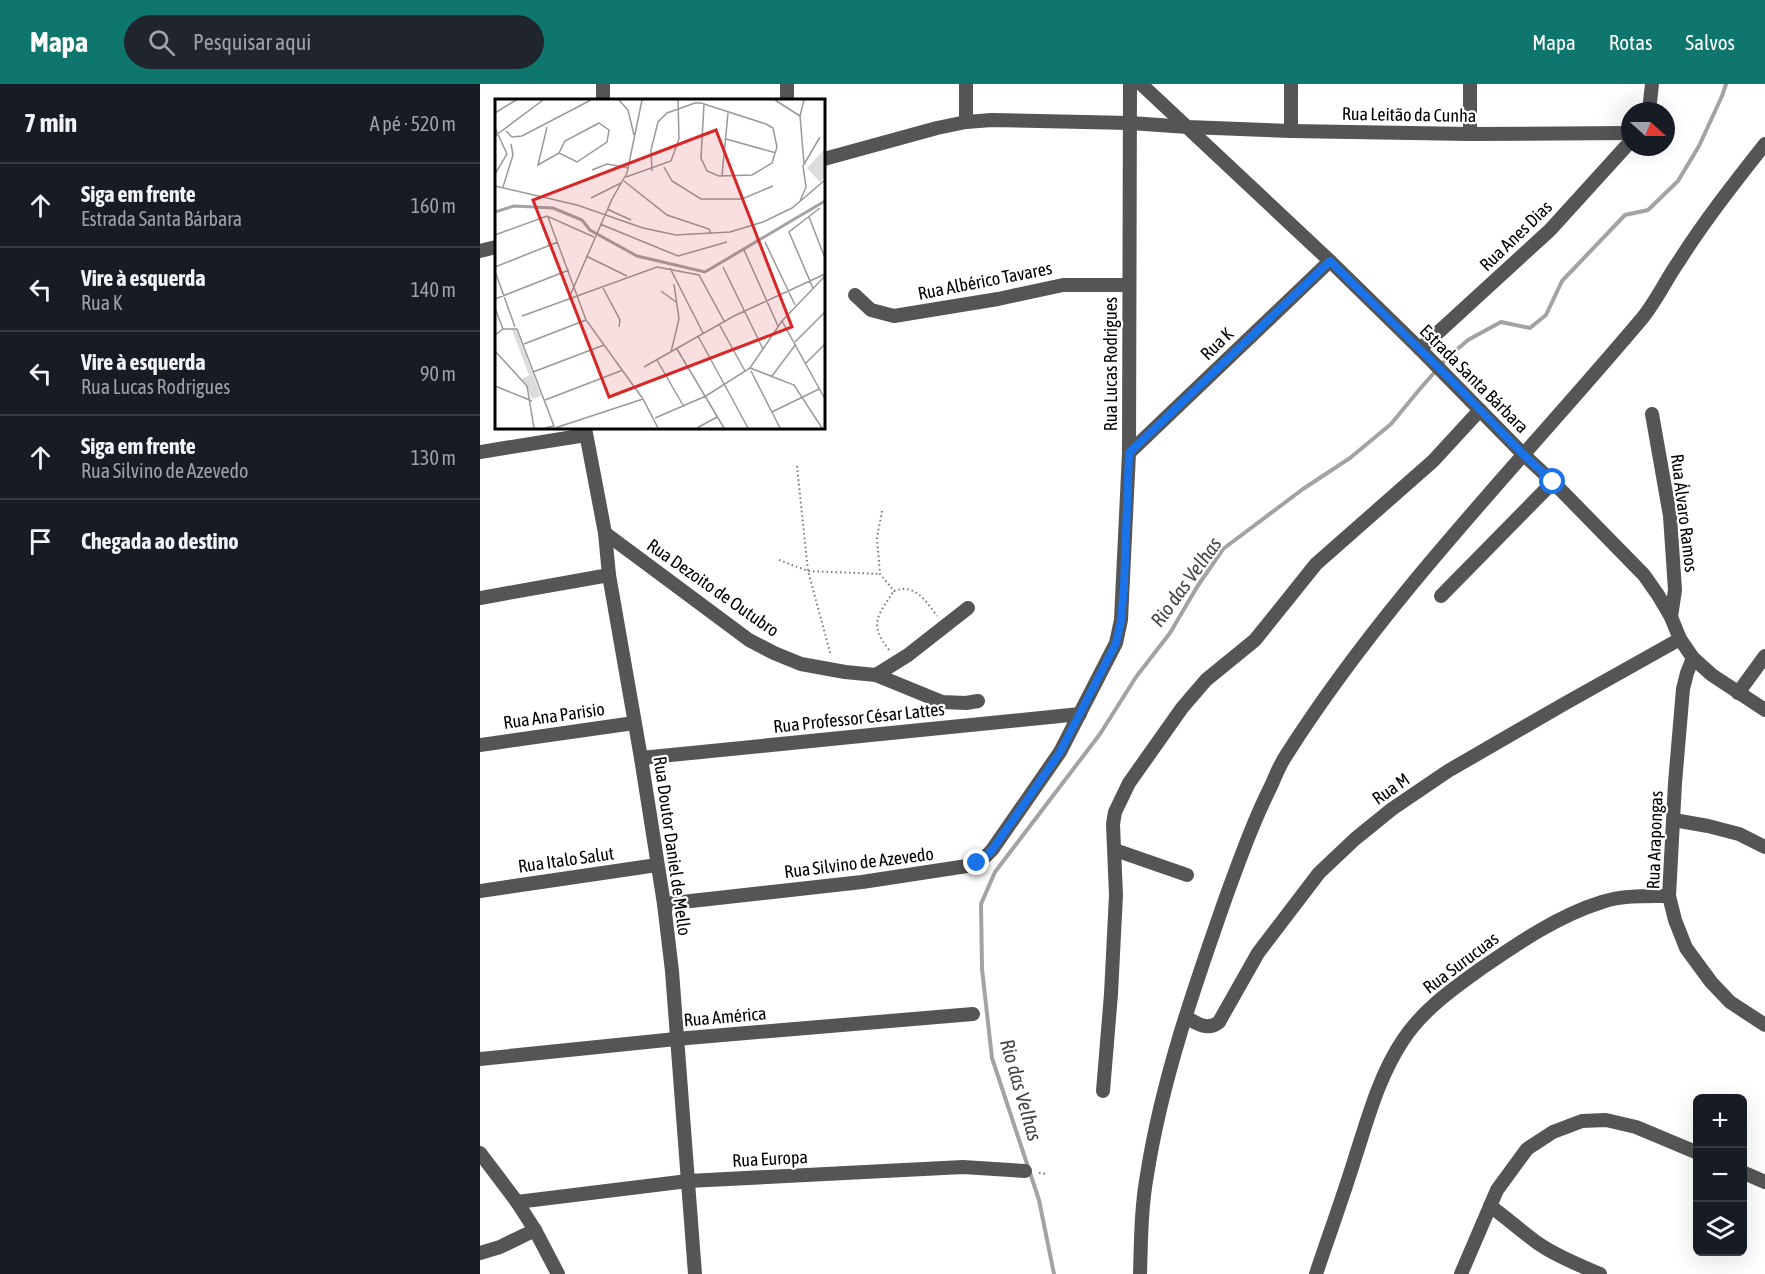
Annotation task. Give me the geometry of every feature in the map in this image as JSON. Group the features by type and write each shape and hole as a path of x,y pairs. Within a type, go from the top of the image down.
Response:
{"street":[{"path":"966,84 966,122"},
{"name":"Rua Lucas Rodrigues","path":"1116,643 1124,586 1129,453 1130,84"},
{"name":"Estrada Santa Bárbara","path":"1141,84 1330,261 1644,575 1671,617 1680,639 1693,658 1712,675 1765,710"},
{"path":"1291,84 1291,131"},
{"path":"1470,84 1470,134"},
{"path":"1650,102 1652,84"},
{"name":"Rua Leitão da Cunha","path":"825,159 937,128 992,120 1130,123 1291,131 1470,134 1621,133"},
{"path":"1140,1274 1141,1220 1146,1177 1159,1113 1186,1017 1216,925 1254,819 1284,758 1365,642 1446,542 1643,318 1680,259 1733,184 1765,144"},
{"name":"Rua Anes Dias","path":"1423,352 1550,230 1621,152"},
{"path":"480,251 495,247"},
{"name":"Rua K","path":"1129,453 1330,261"},
{"name":"Rua Albérico Tavares","path":"855,295 871,310 894,316 998,299 1063,285 1129,285"},
{"path":"1103,1091 1112,994 1116,895 1113,824 1115,812 1129,783 1188,701 1206,680 1255,639 1317,564 1433,461 1480,410"},
{"name":"Rua Álvaro Ramos","path":"1652,414 1670,516 1675,590 1671,617"},
{"path":"480,452 586,431"},
{"name":"Rua Doutor Daniel de Mello","path":"586,431 605,533 609,574 664,904 672,971 695,1274"},
{"path":"1441,596 1553,482"},
{"name":"Rua Dezoito de Outubro","path":"605,533 749,640 774,653 801,664 835,671 876,675 942,702 978,701"},
{"path":"480,598 609,574"},
{"path":"876,675 897,662 968,608"},
{"name":"Rua M","path":"1186,1017 1207,1027 1219,1022 1258,953 1319,873 1355,839 1392,809 1468,760 1680,639"},
{"name":"Rua Silvino de Azevedo","path":"664,904 862,882 977,863 992,850 1060,752 1116,643"},
{"path":"1738,693 1765,656"},
{"name":"Rua Arapongas","path":"1693,658 1683,689 1675,783 1670,896 1675,920 1686,948 1711,982 1730,1002 1765,1025"},
{"name":"Rua Professor César Lattes","path":"641,758 1080,714"},
{"name":"Rua Ana Parisio","path":"480,745 634,723"},
{"path":"1674,820 1708,825 1739,834 1765,847"},
{"path":"1115,850 1187,875"},
{"name":"Rua Italo Salut","path":"480,891 657,865"},
{"name":"Rua Surucuas","path":"1316,1274 1380,1085 1403,1040 1420,1018 1448,993 1509,950 1570,914 1604,901 1633,896 1670,896"},
{"name":"Rua América","path":"480,1059 973,1014"},
{"path":"1461,1274 1497,1190 1527,1149 1553,1132 1582,1121 1606,1120 1636,1127 1693,1151"},
{"path":"480,1153 536,1230 558,1274"},
{"name":"Rua Europa","path":"517,1202 688,1181 963,1167 1032,1172"},
{"path":"1747,1174 1765,1182"},
{"path":"1490,1206 1538,1243 1600,1274"},
{"path":"480,1253 536,1230"}],"path":[{"path":"797,466 808,571 835,671"},
{"path":"882,511 877,538 880,574 894,591"},
{"path":"779,560 808,571 880,574"},
{"path":"897,662 876,631 876,623 881,610 894,591 913,589 927,602 944,626"},
{"path":"1032,1172 1048,1174"}],"waterway":[{"name":"Rio das Velhas","path":"1054,1274 1039,1200 992,1058 982,969 981,904 995,872 1100,734 1136,677 1170,633 1223,549 1303,489 1350,458 1391,424 1447,358 1468,340 1501,322 1530,328 1546,315 1562,281 1625,215 1648,210 1678,181 1699,146 1726,84"}],"route":[{"path":"977,863 992,850 1060,752 1116,643 1124,586 1129,453 1330,261 1553,482"}]}
